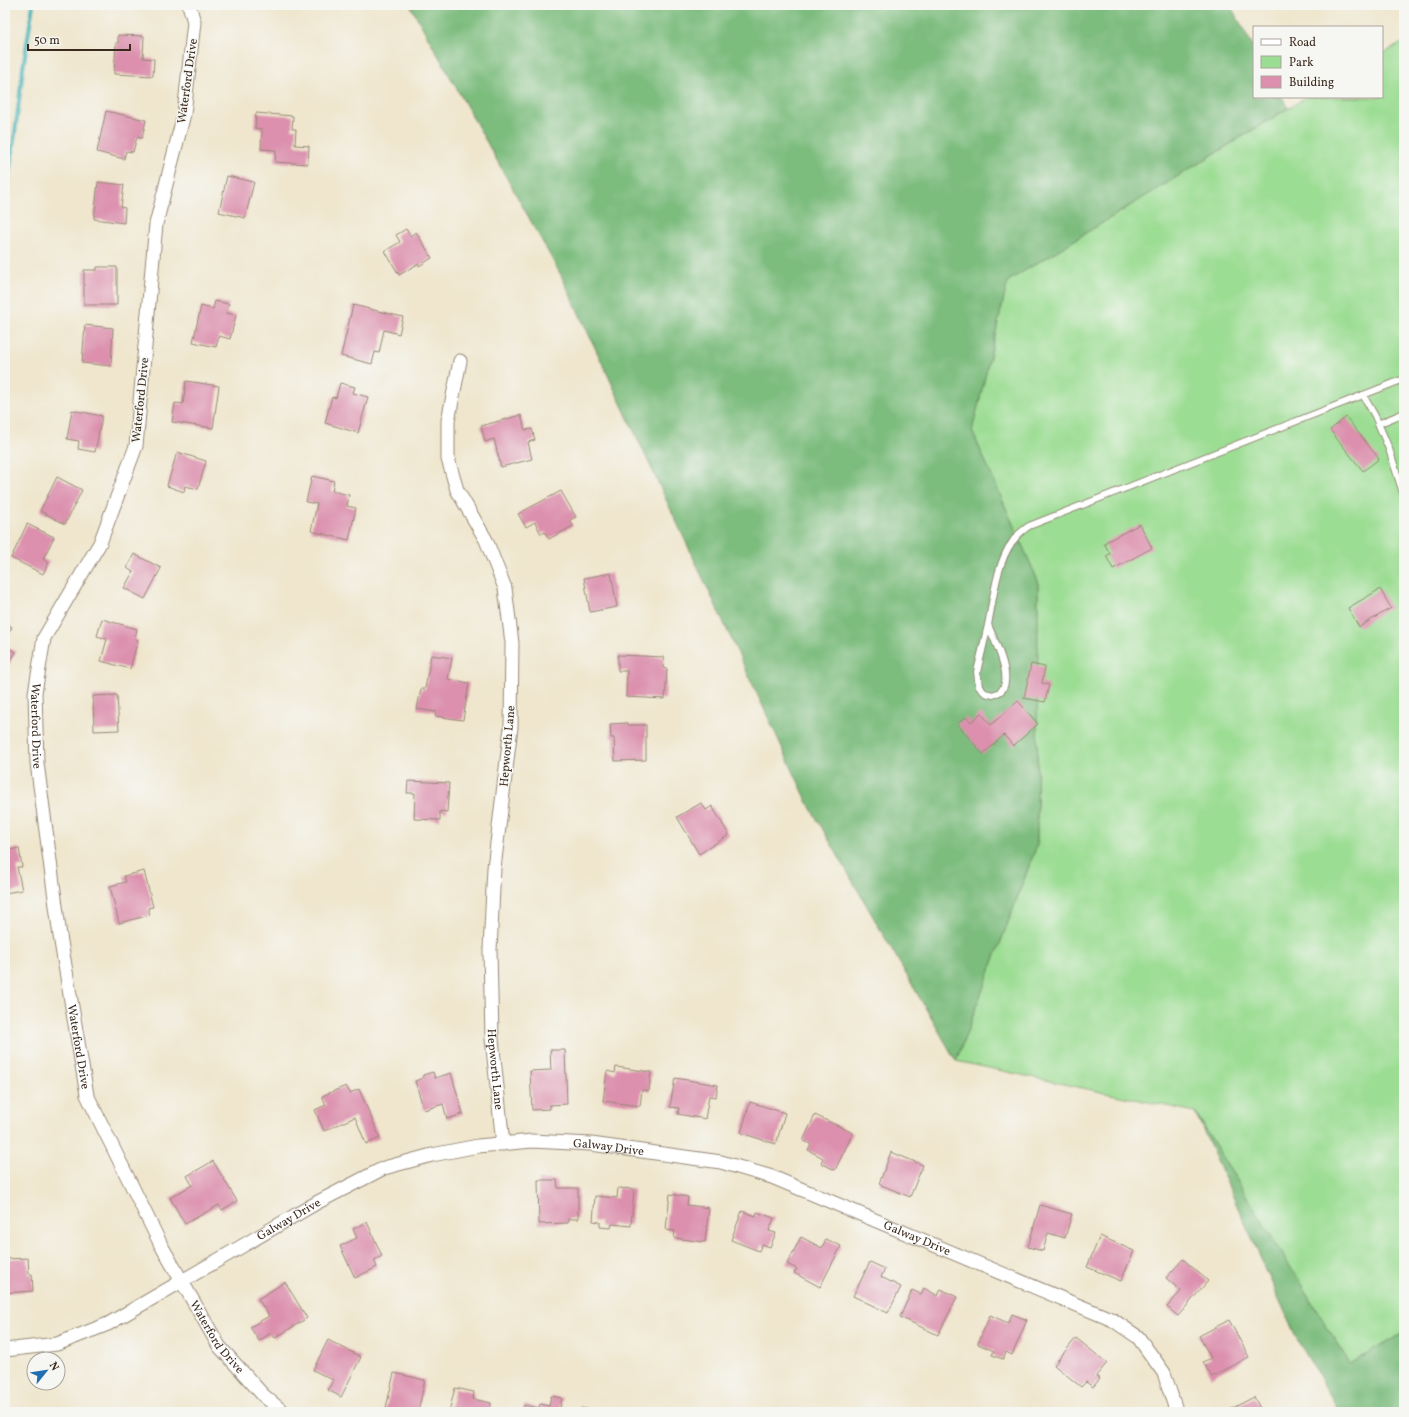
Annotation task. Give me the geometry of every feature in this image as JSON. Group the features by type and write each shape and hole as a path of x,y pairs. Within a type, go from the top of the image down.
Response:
{"street":[{"name":"Waterford Drive","path":"189,5 194,22 184,114 156,224 136,446 100,543 44,638 35,693 38,763 57,912 87,1096 161,1245 219,1346 263,1395 283,1412"},
{"name":"Hepworth Lane","path":"460,361 448,421 448,459 457,490 486,540 505,588 512,643 511,726 494,868 490,950 492,1039 503,1144"},
{"name":"Galway Drive","path":"5,1350 57,1344 108,1324 318,1202 384,1168 432,1155 478,1146 532,1141 592,1144 721,1162 772,1177 1113,1320 1138,1337 1164,1373 1176,1407 1176,1412"}],"lane":[{"path":"988,625 1002,661 1006,683 1001,691 993,695 985,693 979,687 977,672 996,585 1007,550 1013,541 1029,526 1404,379"},
{"path":"1363,395 1389,449 1404,496"},
{"path":"1378,424 1404,413"}],"green space":[{"path":"410,5 1230,5 1253,46 1253,98 1283,98 1288,108 1008,281 972,431 1038,581 1037,845 956,1061 810,807 561,275"},
{"path":"1404,42 1404,1333 1350,1364 1195,1112 956,1061 1037,845 1038,581 972,431 1008,281 1305,98 1383,98 1383,53"},
{"path":"1195,1112 1350,1364 1404,1333 1404,1412 1340,1412 1297,1339"}],"building":[{"path":"118,35 144,36 143,58 154,59 153,76 114,74"},
{"path":"106,111 146,120 142,138 137,137 133,152 126,151 124,159 97,152"},
{"path":"256,113 293,116 292,129 296,129 295,145 309,146 308,164 275,162 276,150 261,149 262,129 255,128"},
{"path":"227,176 254,182 245,218 219,212"},
{"path":"98,182 124,185 121,207 125,208 124,223 94,219"},
{"path":"406,229 410,236 416,232 432,258 399,275 385,251 400,242 396,235"},
{"path":"97,267 117,267 117,305 84,305 84,270 97,270"},
{"path":"215,301 229,304 226,313 236,315 230,339 219,336 216,347 193,342 201,306 213,309"},
{"path":"353,305 403,317 399,334 384,330 379,353 375,352 372,364 341,356"},
{"path":"85,325 113,328 111,366 82,363"},
{"path":"186,381 219,386 213,428 172,422 175,403 183,404"},
{"path":"340,383 355,387 353,393 368,397 358,433 325,423 332,397 336,398"},
{"path":"72,410 102,416 95,452 78,449 79,441 67,439"},
{"path":"521,415 525,430 532,429 535,440 528,442 532,459 501,467 494,439 485,442 481,426"},
{"path":"1346,417 1379,459 1363,471 1330,430"},
{"path":"177,452 206,461 198,489 185,486 184,492 167,486"},
{"path":"312,476 334,481 332,491 349,495 347,506 356,508 349,540 311,531 317,504 306,502"},
{"path":"57,477 82,490 65,524 40,511"},
{"path":"561,491 576,517 570,520 573,526 549,539 545,532 541,534 535,522 526,527 518,514"},
{"path":"27,524 54,537 43,559 49,562 43,574 11,558"},
{"path":"1140,524 1152,548 1113,569 1106,556 1110,554 1104,543"},
{"path":"134,554 161,568 145,599 124,588 133,572 127,568"},
{"path":"611,573 617,607 590,612 584,578"},
{"path":"1380,589 1391,608 1359,627 1348,608"},
{"path":"102,619 137,629 135,639 138,640 130,669 101,661 107,639 97,636"},
{"path":"5,624 12,627 5,640"},
{"path":"5,646 16,652 7,667 5,665"},
{"path":"431,655 452,658 448,679 469,683 463,720 435,716 436,712 417,709 421,689 425,689"},
{"path":"618,655 664,657 663,668 667,669 665,699 626,697 627,671 618,671"},
{"path":"1031,664 1045,667 1042,683 1049,685 1045,702 1024,698"},
{"path":"117,695 119,730 94,731 93,696"},
{"path":"1018,701 1038,724 1013,746 1004,735 983,754 957,724 966,717 971,722 981,713 991,725"},
{"path":"628,723 628,725 646,725 646,760 615,761 614,738 611,738 610,724"},
{"path":"408,781 449,783 447,812 440,811 440,820 414,819 415,793 407,793"},
{"path":"701,803 706,810 712,806 729,835 699,854 677,817"},
{"path":"19,848 22,867 17,867 22,890 5,893 5,851"},
{"path":"144,871 153,907 148,908 150,915 119,923 110,886 126,882 124,876"},
{"path":"550,1050 565,1050 567,1104 550,1105 550,1109 532,1110 530,1071 551,1070"},
{"path":"616,1067 651,1072 649,1091 642,1090 640,1106 603,1101 607,1071 615,1073"},
{"path":"433,1072 435,1078 451,1073 463,1114 447,1119 443,1104 424,1110 415,1081 423,1078 423,1075"},
{"path":"675,1078 718,1085 716,1097 709,1096 705,1119 678,1114 679,1108 670,1107"},
{"path":"346,1086 350,1093 359,1089 380,1138 366,1144 355,1117 324,1131 315,1110 326,1105 322,1096"},
{"path":"750,1102 785,1113 776,1144 741,1133"},
{"path":"815,1115 853,1133 835,1170 821,1163 823,1158 808,1150 811,1144 803,1141"},
{"path":"891,1152 923,1165 910,1197 879,1184"},
{"path":"213,1161 237,1201 222,1210 219,1205 185,1224 170,1198 192,1185 187,1176"},
{"path":"538,1180 557,1180 558,1188 578,1188 578,1219 568,1219 568,1223 539,1224"},
{"path":"618,1188 634,1189 631,1226 612,1224 611,1228 600,1227 600,1222 593,1221 595,1196 617,1198"},
{"path":"670,1194 688,1197 687,1205 709,1208 705,1242 674,1238 675,1231 666,1230"},
{"path":"1040,1205 1072,1214 1065,1238 1048,1233 1043,1251 1028,1247"},
{"path":"742,1211 756,1216 757,1212 774,1218 769,1231 776,1233 770,1247 762,1244 759,1251 731,1240"},
{"path":"367,1222 382,1256 374,1260 377,1267 355,1278 340,1246 357,1238 353,1229"},
{"path":"1100,1236 1134,1251 1121,1281 1087,1267"},
{"path":"801,1237 822,1248 826,1239 841,1246 820,1287 794,1273 797,1269 787,1264"},
{"path":"28,1258 29,1274 32,1274 33,1291 5,1293 5,1259"},
{"path":"1183,1259 1208,1281 1178,1316 1167,1307 1181,1291 1166,1278"},
{"path":"870,1262 885,1269 881,1277 901,1287 888,1313 853,1296"},
{"path":"285,1282 307,1318 275,1338 271,1333 259,1341 250,1327 269,1316 258,1299"},
{"path":"924,1288 938,1296 941,1289 957,1297 938,1335 900,1317 912,1290 921,1294"},
{"path":"1012,1314 1027,1320 1012,1355 1006,1352 1003,1359 992,1355 994,1351 978,1344 990,1315 1008,1323"},
{"path":"1229,1320 1249,1357 1212,1377 1203,1362 1211,1358 1199,1336"},
{"path":"1076,1338 1107,1363 1096,1376 1100,1379 1093,1387 1086,1382 1081,1387 1054,1365"},
{"path":"328,1340 361,1357 341,1397 328,1390 333,1380 313,1370"},
{"path":"394,1373 425,1380 418,1412 385,1412"},
{"path":"455,1388 474,1392 473,1399 491,1403 490,1412 449,1412"},
{"path":"551,1396 562,1398 560,1408 569,1409 568,1412 523,1412 524,1405 539,1408 540,1404 549,1406"},
{"path":"1254,1397 1262,1412 1225,1412"},
{"path":"581,1408 600,1411 600,1412 581,1412"}],"waterway":[{"path":"5,200 33,5"}]}
